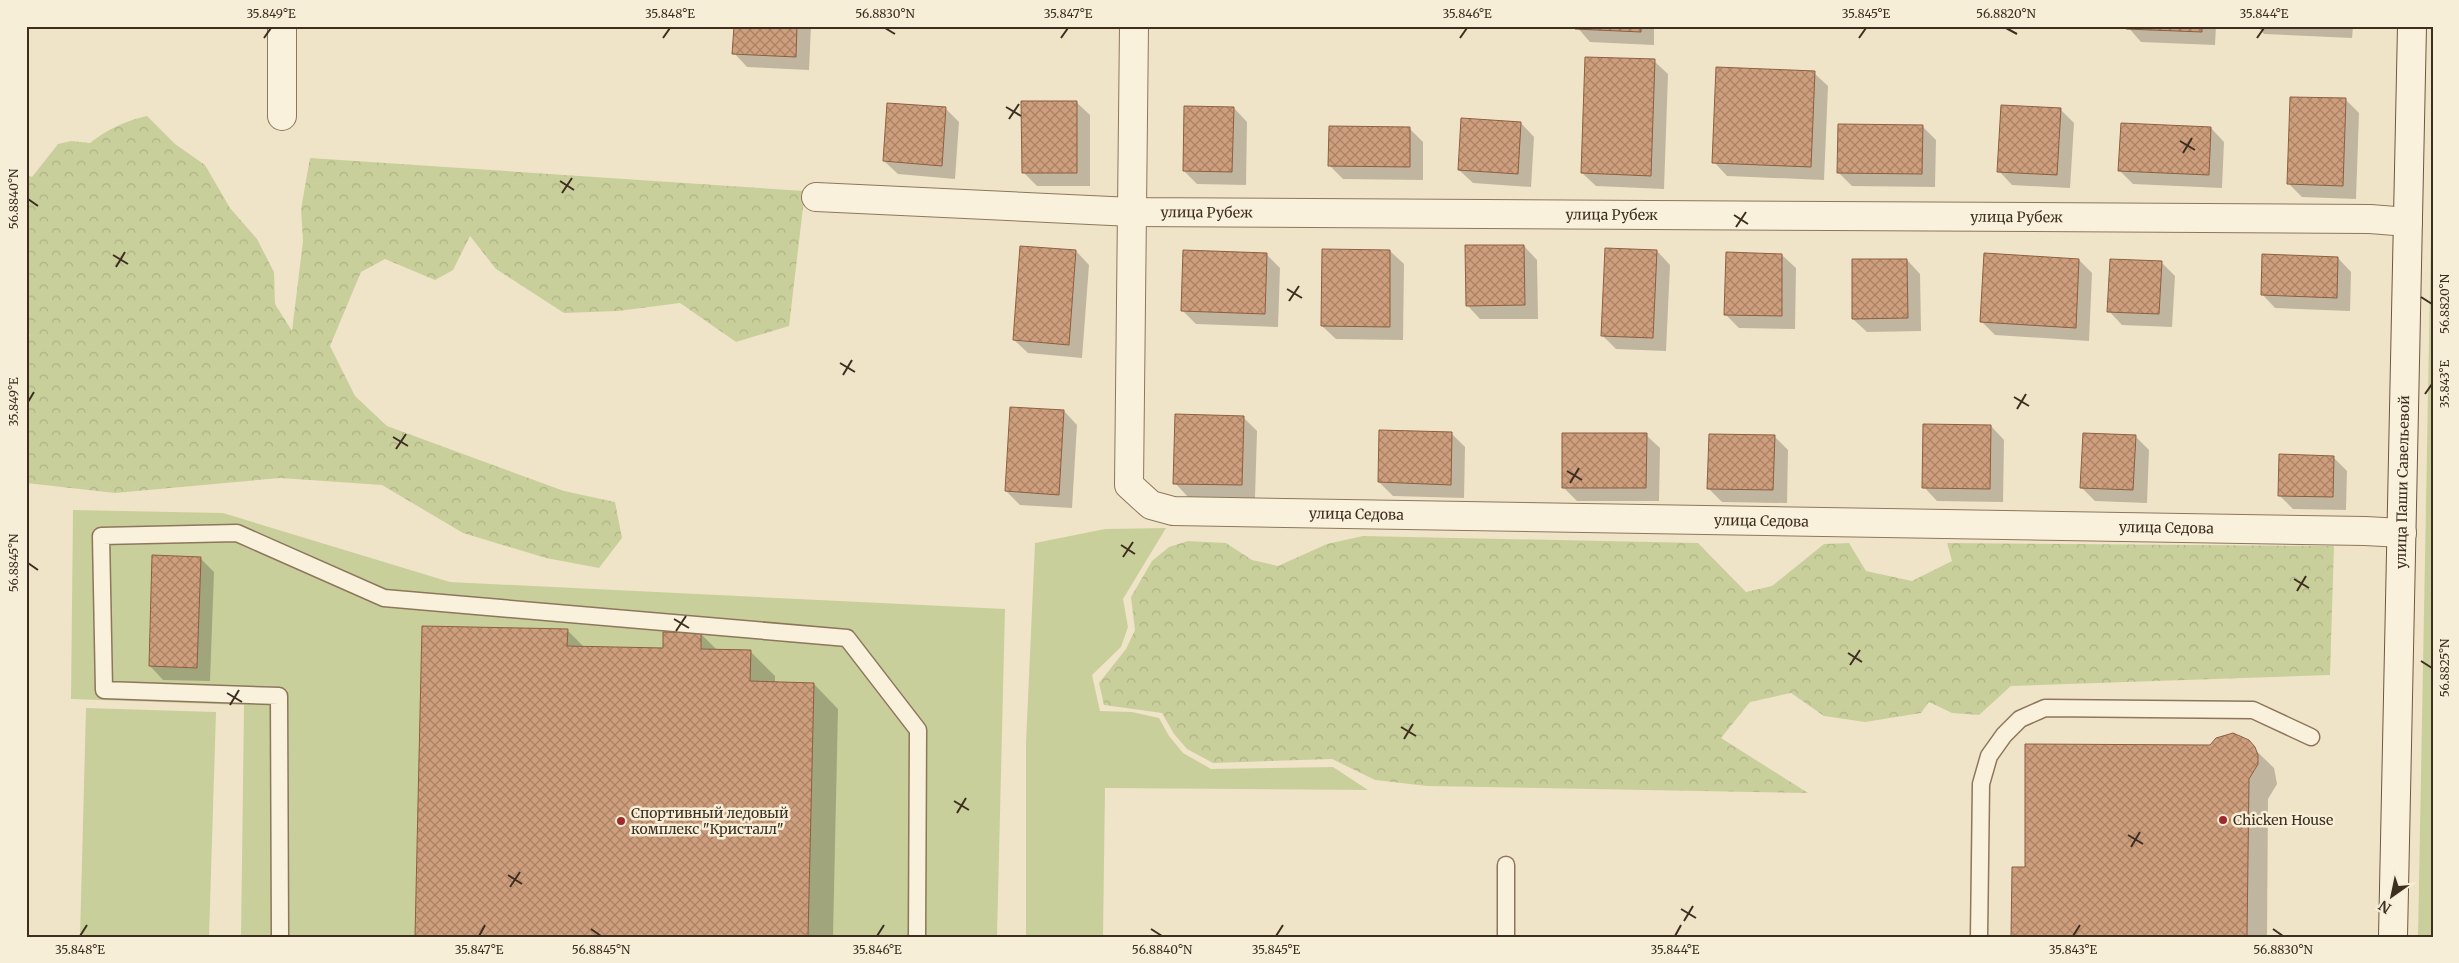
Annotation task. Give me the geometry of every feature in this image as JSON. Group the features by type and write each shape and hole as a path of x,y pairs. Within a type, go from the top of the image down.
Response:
{"street":[{"path":"282,26 282,116"},
{"path":"1132,212 1134,26"},
{"name":"улица Паши Савельевой","path":"2394,937 2412,26"},
{"name":"улица Рубеж","path":"816,197 1132,212 2370,219 2408,222"},
{"name":"улица Седова","path":"1132,212 1129,485 1151,505 1174,511 2355,530 2402,533"}],"lane":[{"path":"280,937 279,696 104,690 101,536 237,533 384,598 847,638 918,730 917,937"},
{"path":"1979,937 1981,784 1989,756 2004,735 2020,719 2045,708 2253,710 2311,737"},
{"path":"1506,865 1506,937"}],"green space":[{"path":"147,116 175,144 205,165 230,208 257,239 274,272 275,304 292,331 303,241 301,209 310,158 805,191 789,326 736,342 680,303 618,311 564,313 496,269 470,236 453,270 435,280 385,259 361,272 330,346 355,396 387,426 564,491 615,502 622,538 599,568 546,558 463,533 382,485 280,478 115,493 26,483 26,340 30,336 26,331 26,174 32,177 58,144 71,141 90,143 117,126"},
{"path":"2433,124 2433,937 2418,937"},
{"name":"Спортивный ледовый комплекс \"Кристалл\"","path":"73,510 223,513 450,582 1005,609 997,937 241,937 244,705 71,699"},
{"path":"1166,528 1123,599 1128,627 1121,647 1092,675 1100,711 1132,712 1159,718 1169,736 1183,753 1211,769 1333,767 1368,790 1105,788 1103,937 1026,937 1026,743 1035,543 1105,529"},
{"path":"1363,536 1698,543 1746,592 1772,586 1824,544 1849,543 1866,571 1912,581 1952,561 1947,543 2334,546 2330,675 2011,686 1979,715 1952,713 1929,702 1921,713 1865,722 1824,716 1791,693 1750,702 1721,738 1808,793 1427,786 1375,780 1332,759 1213,763 1187,749 1174,734 1162,713 1104,705 1099,683 1126,649 1135,630 1131,597 1152,561 1169,547 1188,541 1226,543 1252,560 1278,566 1327,544"},
{"path":"86,708 216,712 209,937 80,937"}],"building":[{"path":"734,26 797,26 796,57 732,54"},
{"path":"1575,26 1641,26 1641,32 1575,29"},
{"path":"2126,26 2202,26 2202,32 2126,29"},
{"path":"1585,57 1655,59 1651,176 1581,173"},
{"path":"1716,67 1815,71 1811,167 1712,163"},
{"path":"2290,97 2346,98 2343,186 2287,184"},
{"path":"1021,101 1077,101 1077,173 1022,173"},
{"path":"887,103 946,107 942,166 883,161"},
{"path":"2001,105 2061,108 2057,175 1997,172"},
{"path":"1184,106 1234,107 1232,172 1183,171"},
{"path":"1461,118 1521,122 1518,174 1458,170"},
{"path":"2121,123 2211,127 2209,175 2118,171"},
{"path":"1838,124 1923,125 1922,174 1837,173"},
{"path":"1329,126 1410,127 1410,167 1328,166"},
{"path":"1465,245 1524,245 1525,305 1466,306"},
{"path":"1020,246 1076,250 1069,345 1013,340"},
{"path":"1605,248 1657,250 1653,338 1601,336"},
{"path":"1322,249 1390,250 1390,327 1321,326"},
{"path":"1183,250 1267,253 1265,314 1181,311"},
{"path":"1726,252 1782,254 1782,316 1724,315"},
{"path":"1984,253 2079,259 2076,328 1980,322"},
{"path":"2262,254 2338,257 2337,298 2261,295"},
{"path":"1852,259 1907,259 1908,318 1852,319"},
{"path":"2110,259 2162,261 2159,314 2107,312"},
{"path":"1010,407 1064,410 1059,495 1005,491"},
{"path":"1175,414 1244,416 1242,485 1173,484"},
{"path":"1923,424 1991,425 1990,489 1922,488"},
{"path":"1379,430 1452,432 1451,485 1378,482"},
{"path":"1562,433 1647,433 1646,488 1562,488"},
{"path":"2083,433 2136,435 2133,490 2080,488"},
{"path":"1709,434 1775,435 1773,490 1707,489"},
{"path":"2279,454 2334,456 2333,497 2278,496"},
{"path":"152,555 201,557 197,668 149,666"},
{"path":"422,626 568,629 567,646 663,648 663,632 701,633 701,649 751,650 750,681 814,683 808,937 415,937"},
{"path":"2233,733 2249,740 2255,747 2258,755 2258,764 2249,779 2247,937 2011,937 2012,867 2025,867 2025,744 2210,745 2216,738"}],"place":[{"name":"Chicken House","path":"2223,820"},
{"name":"Спортивный ледовый комплекс \"Кристалл\"","path":"621,821"}]}
